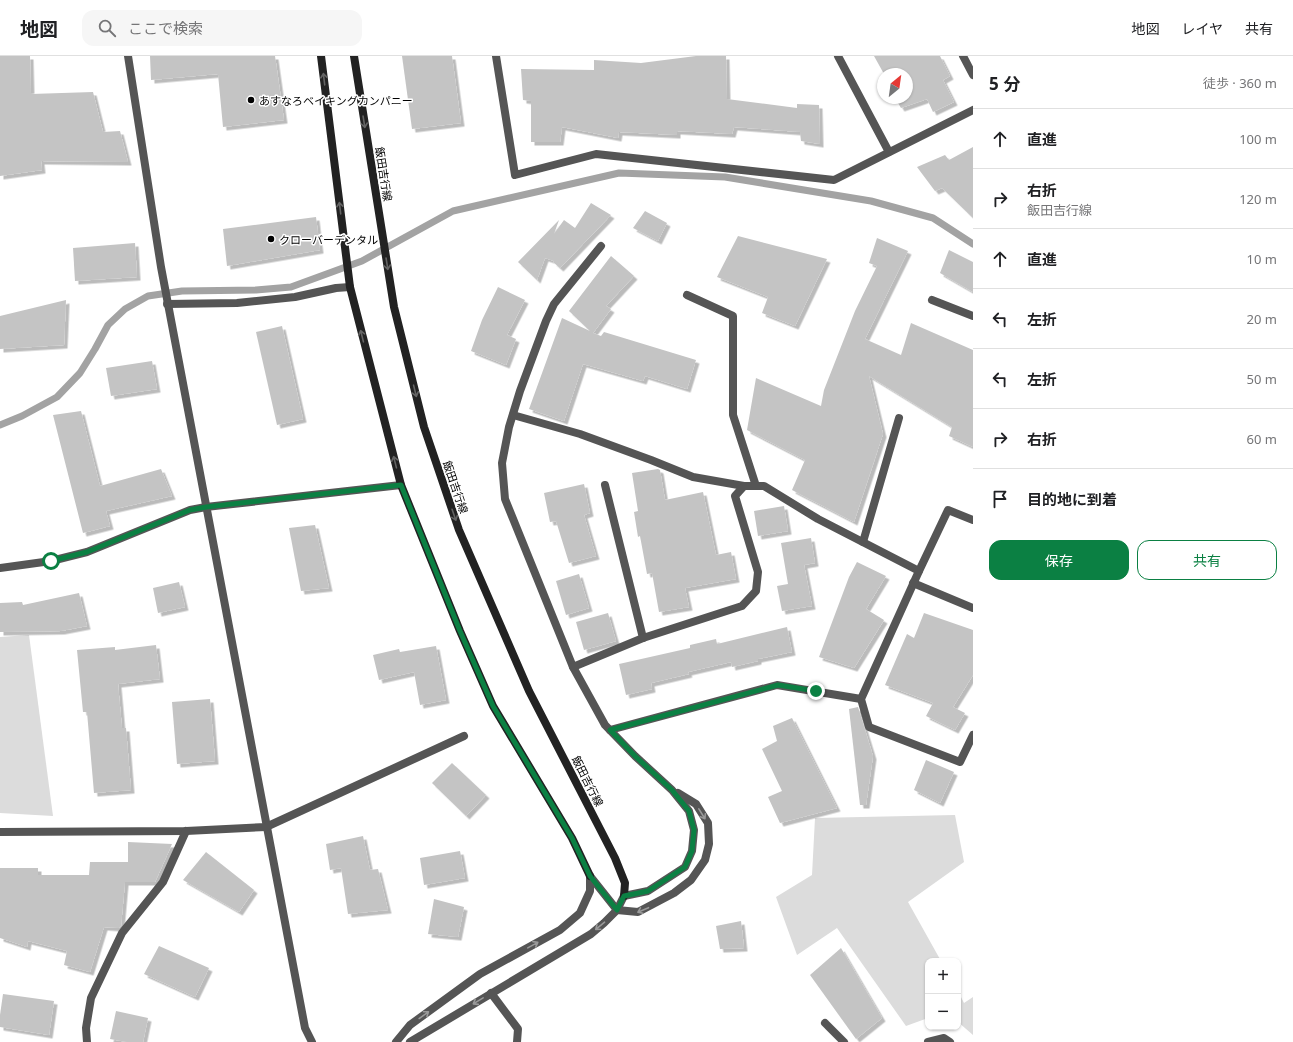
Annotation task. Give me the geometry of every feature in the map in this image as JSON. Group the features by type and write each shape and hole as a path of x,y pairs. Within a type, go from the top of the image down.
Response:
{"main road":[{"path":"321,56 350,287 401,485 460,631 493,706 572,838 590,876"},
{"name":"飯田吉行線","path":"354,56 394,307 424,427 459,530 529,692 615,858 625,883 624,896"}],"street":[{"path":"128,56 155,236 305,1028 312,1042"},
{"path":"496,56 515,175 596,154 834,180 973,110"},
{"path":"838,56 889,152"},
{"path":"963,56 973,75"},
{"path":"410,1042 591,934 617,910 624,896 648,891 685,867 692,851 694,830 689,811 672,790 635,756 605,725 573,667 505,499 502,463 509,427 520,391 546,321 554,304 602,246"},
{"path":"168,304 237,302 295,297 336,288 350,287"},
{"path":"686,295 733,316 733,415 756,486"},
{"path":"932,300 973,316"},
{"path":"512,415 580,434 694,477 744,486 764,486 818,519 919,571"},
{"path":"863,542 898,418"},
{"path":"0,568 51,561 87,552 190,510 401,485"},
{"path":"604,485 643,638"},
{"path":"573,667 643,638 742,606 756,591 758,572 735,496 744,486"},
{"path":"973,520 948,510 913,583 861,699 869,727 960,762 971,745 973,735"},
{"path":"913,583 973,608"},
{"path":"610,730 778,685 861,699"},
{"path":"0,832 186,831 266,827 464,736"},
{"path":"590,876 617,910 638,912 674,893 691,880 705,860 709,844 708,823 696,804 672,790"},
{"path":"86,1042 86,1028 91,998 122,933 163,882 186,831"},
{"path":"396,1042 410,1026 480,974 560,930 580,913 590,891 590,876"},
{"path":"491,993 518,1029 517,1042"},
{"path":"825,1023 844,1042"},
{"path":"928,1042 944,1038 950,1042"}],"shaded area":[{"path":"29,635 53,816 0,813 0,637"},
{"path":"955,815 964,862 908,902 939,958 925,958 925,1019 906,1026 837,928 797,955 776,897 812,875 815,818"},
{"path":"961,997 964,1003 973,997 973,1035 961,1025"}],"building":[{"path":"0,56 30,56 31,94 93,92 103,132 120,131 128,162 41,161 42,170 0,176"},
{"path":"150,56 275,56 284,120 223,127 218,74 151,80"},
{"path":"402,56 452,56 461,123 412,129"},
{"path":"696,56 726,56 727,99 797,108 797,104 819,105 820,144 801,141 800,132 734,127 732,134 677,131 677,135 619,132 618,138 562,127 560,142 531,142 531,101 523,100 521,69 594,70 594,60 641,63"},
{"path":"874,56 940,56 950,76 943,80 954,102 933,112 927,99 913,104 913,68 881,68"},
{"path":"899,104 913,104 901,108"},
{"path":"973,147 973,218 942,188 935,191 917,167 945,155 949,160"},
{"path":"591,203 611,215 560,268 553,262 554,261 545,258 537,280 518,262 559,220 554,234 564,220 575,228"},
{"path":"645,211 667,223 658,241 633,228"},
{"name":"クローバーデンタル","path":"316,217 320,250 227,266 223,229"},
{"path":"738,236 827,259 795,326 762,313 768,297 717,277"},
{"path":"877,238 908,251 865,339 901,355 911,323 973,350 973,447 949,436 952,427 869,376 883,434 854,522 792,490 805,460 747,430 756,378 821,406 824,390 855,311 877,266 869,263"},
{"path":"135,243 137,277 75,281 73,248"},
{"path":"949,250 973,262 973,292 940,273"},
{"path":"611,256 634,276 606,306 611,309 593,333 601,336 604,332 696,360 687,389 645,376 643,381 583,364 564,421 529,409 562,318 590,331 569,311"},
{"path":"498,287 525,300 507,335 516,339 506,365 471,351 482,320"},
{"path":"66,300 64,345 0,349 0,316"},
{"path":"282,326 303,419 277,425 256,332"},
{"path":"152,361 157,389 111,396 106,368"},
{"path":"81,411 100,486 161,469 172,496 106,511 110,526 83,533 53,415"},
{"path":"658,469 660,470 665,500 703,492 716,555 731,552 736,579 685,588 689,607 659,612 652,573 647,574 640,536 638,537 634,512 638,511 632,473"},
{"path":"584,484 590,513 584,515 596,556 569,563 556,521 550,522 544,493"},
{"path":"784,506 788,531 758,536 754,511"},
{"path":"315,525 329,588 301,591 289,528"},
{"path":"811,538 815,563 804,565 812,606 782,611 777,586 788,584 781,543"},
{"path":"857,562 886,576 866,609 884,620 854,668 819,657 849,577"},
{"path":"579,574 589,608 566,615 556,581"},
{"path":"179,582 185,607 158,613 153,588"},
{"path":"79,593 87,626 61,631 0,632 0,603 22,602 23,605"},
{"path":"608,613 616,641 584,650 576,622"},
{"path":"924,613 973,630 973,675 953,707 965,713 955,730 926,716 933,703 885,685 907,634 914,638"},
{"path":"787,627 792,652 758,659 758,661 732,667 731,662 688,672 689,674 651,683 652,689 626,695 619,664 690,648 690,645 716,639 717,644"},
{"path":"156,645 160,679 118,684 122,728 126,728 131,790 94,793 87,712 83,712 77,650 115,647 115,650"},
{"path":"436,646 446,700 420,705 414,672 379,680 373,655 399,649 400,652"},
{"path":"210,699 215,761 177,764 172,702"},
{"path":"858,707 873,756 866,805 860,805 849,709"},
{"path":"792,718 837,808 780,823 768,797 782,791 762,749 777,741 773,726"},
{"path":"926,760 954,772 940,803 914,790"},
{"path":"452,763 486,795 466,816 432,783"},
{"path":"363,836 370,870 378,869 388,910 348,914 341,868 330,870 326,844"},
{"path":"128,842 172,844 155,882 125,882 121,926 119,928 104,927 90,972 64,965 67,951 28,941 27,947 0,938 0,868 38,868 38,875 89,875 90,862 128,862"},
{"path":"460,851 465,878 424,885 420,858"},
{"path":"206,852 254,890 239,912 183,880"},
{"path":"434,899 464,907 458,937 428,934"},
{"path":"741,921 744,948 720,949 716,926"},
{"path":"159,946 209,968 195,997 144,974"},
{"path":"841,948 882,1018 856,1039 810,975"},
{"path":"3,994 54,1001 49,1035 0,1027"},
{"path":"116,1011 148,1018 143,1042 127,1042 110,1039"}],"waterway":[{"path":"0,425 22,416 57,397 80,373 108,325 125,309 148,296 182,291 256,290 291,287 362,261 453,211 619,173 725,177 871,201 933,218 973,244"}],"place":[{"name":"あすなろベイキングカンパニー","path":"251,100"},
{"name":"クローバーデンタル","path":"271,239"}],"route":[{"path":"51,561 87,552 190,510 401,485 460,631 493,706 572,838 590,876 617,910 624,896 648,891 672,877 685,867 692,851 694,830 689,811 672,790 635,756 610,730 778,685 816,691"}]}
